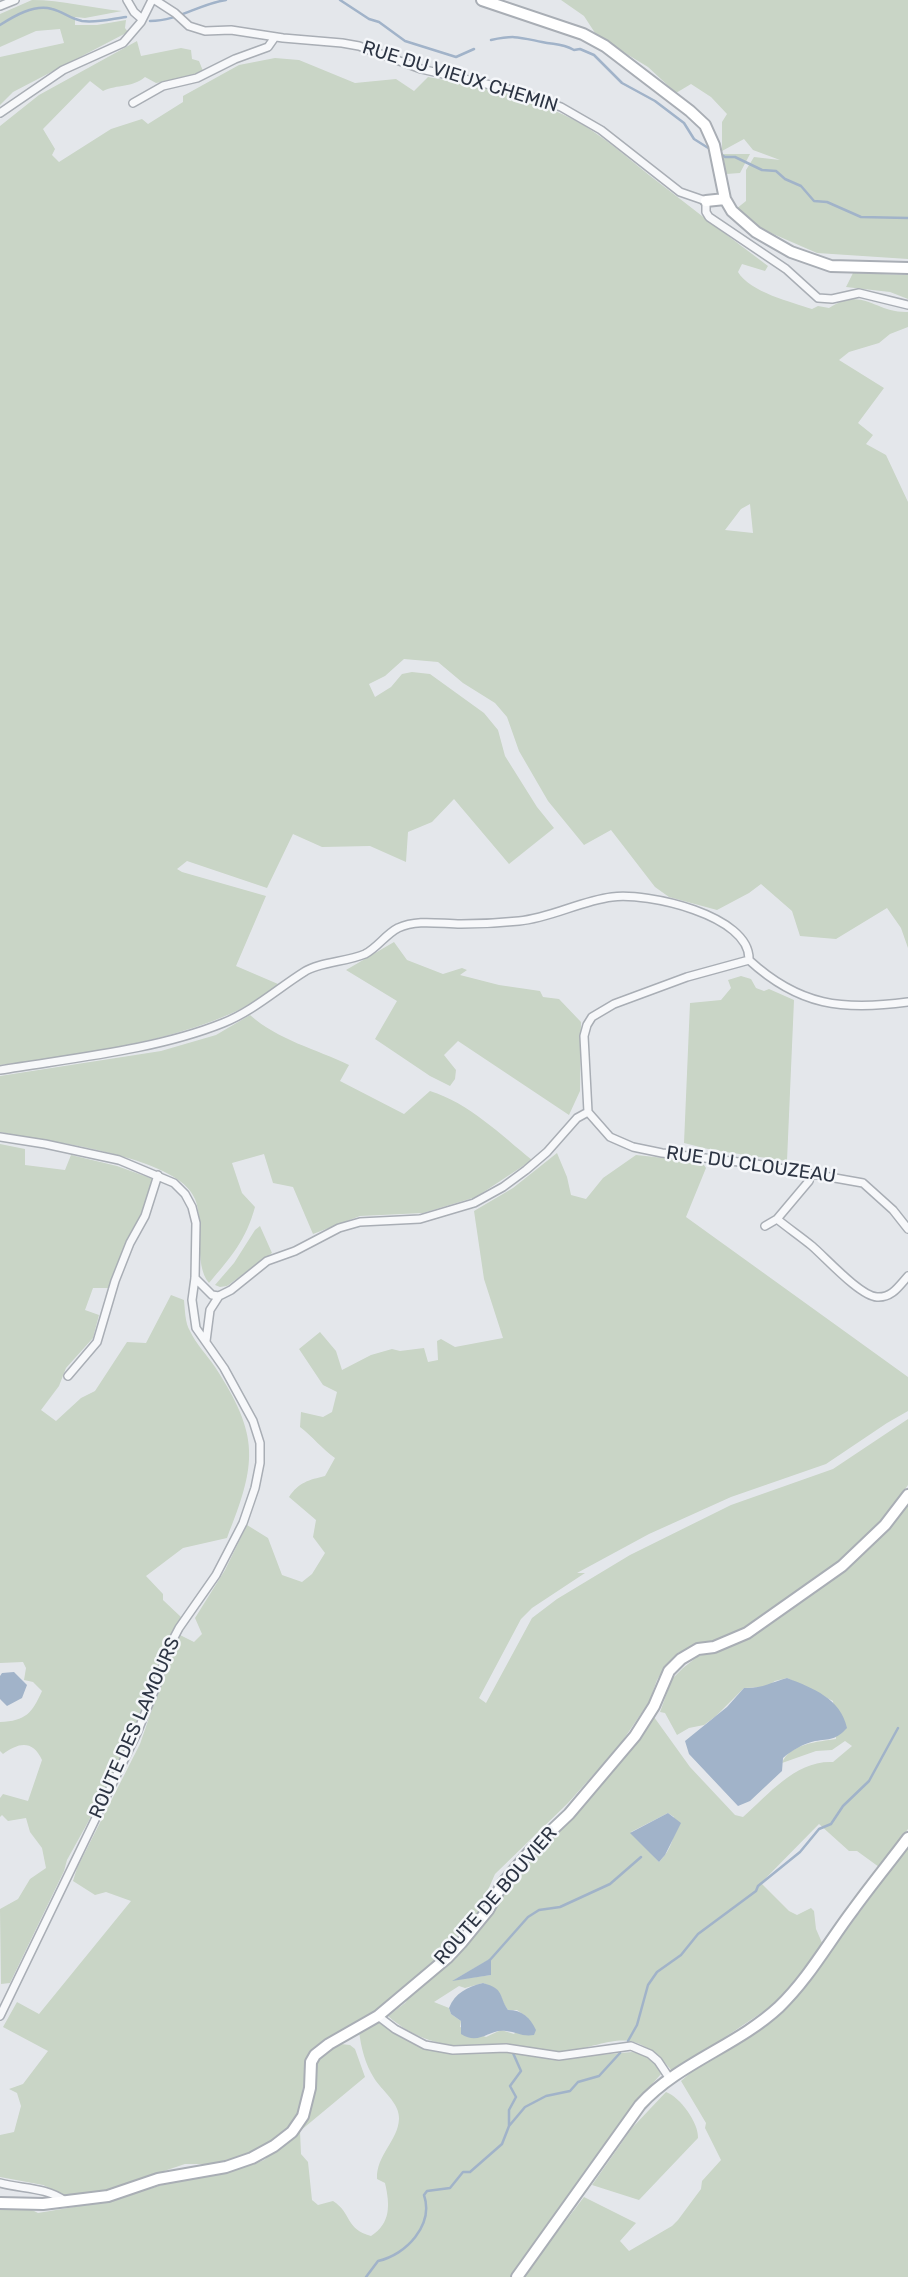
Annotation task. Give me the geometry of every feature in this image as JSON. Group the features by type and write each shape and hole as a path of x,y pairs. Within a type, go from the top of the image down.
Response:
{"street":[{"path":"0,6 15,0"},
{"path":"127,0 142,19"},
{"path":"0,113 63,70 123,43 154,0"},
{"name":"RUE DU VIEUX CHEMIN","path":"154,0 175,12 184,23 205,31 231,30 359,46 421,69 508,89 561,107 601,130 680,192 706,201"},
{"path":"482,0 583,34 605,46 690,111 705,125 714,145 725,199 732,211 751,228 805,258 831,266 908,268"},
{"path":"133,103 163,86 197,78 235,59 268,47 275,37"},
{"path":"725,199 706,201 709,217 786,269 818,298 832,299 859,293 908,305"},
{"path":"0,1070 172,1039 225,1022 270,996 307,970 343,962 367,953 396,929 421,922 494,923 526,920 587,902 629,895 695,910 718,920 746,942 749,960 773,981 801,996 854,1006 908,1002"},
{"path":"206,1342 211,1310 219,1296 231,1290 267,1261 295,1251 339,1228 360,1222 420,1219 474,1203 503,1187 547,1152 577,1118 588,1112 584,1036 592,1017 614,1003 687,977 749,960"},
{"name":"RUE DU CLOUZEAU","path":"588,1112 610,1137 633,1147 841,1177 863,1183 894,1210 908,1229"},
{"name":"ROUTE DES LAMOURS","path":"0,1138 46,1144 119,1160 174,1183 185,1194 192,1207 195,1223 195,1278 192,1300 196,1328 238,1391 253,1421 260,1443 260,1463 255,1488 243,1523 216,1575 178,1628 137,1733 0,2016"},
{"path":"765,1226 777,1219 809,1181 810,1174"},
{"path":"68,1376 97,1342 115,1281 130,1243 145,1216 158,1175"},
{"path":"777,1219 813,1247 840,1273 874,1297 894,1293 908,1276"},
{"path":"195,1278 212,1295 219,1296"},
{"name":"ROUTE DE BOUVIER","path":"0,2203 43,2204 108,2196 158,2179 226,2167 274,2146 292,2132 303,2116 310,2088 311,2062 315,2056 329,2044 378,2016 461,1943 488,1910 503,1883 532,1849 569,1814 635,1736 654,1706 669,1671 681,1659 698,1649 713,1647 747,1633 842,1566 885,1525 908,1495"},
{"path":"517,2277 633,2114 652,2092 779,2007 807,1976 908,1838"},
{"path":"1,1994 8,2000"},
{"path":"378,2016 395,2029 425,2045 453,2050 506,2048 559,2056 631,2046 650,2054 670,2079"},
{"path":"0,2183 20,2189 45,2190 66,2201"}],"green space":[{"path":"32,0 122,11 85,18 75,17 75,25 97,25 126,20 125,28 128,32 13,92 0,105 0,57 64,43 60,29 36,31 0,47 0,14"},
{"path":"561,0 908,0 908,259 817,253 746,219 736,209 746,201 746,170 754,157 780,160 753,150 744,139 722,151 722,122 727,114 711,97 691,84 676,93 648,67 597,36 584,16"},
{"path":"137,41 141,56 181,48 191,50 192,59 199,61 203,71 193,76 156,83 145,77 135,83 103,91 90,81 43,129 55,149 52,155 59,162 111,129 142,119 148,124 183,102 183,96 239,65 275,58 299,60 355,83 396,79 414,91 428,77 496,91 562,114 607,142 768,266 765,271 742,264 738,272 761,291 812,309 818,306 829,308 852,299 908,312 908,327 890,334 879,343 849,352 839,360 884,388 858,423 873,435 866,444 886,455 908,502 908,948 901,928 887,908 836,939 800,936 792,911 761,884 717,910 669,897 655,887 611,830 584,845 548,801 519,751 507,717 495,703 463,683 438,662 404,659 385,676 369,684 375,697 391,687 402,674 430,674 484,713 498,730 505,756 537,807 554,828 509,864 454,799 432,822 408,832 406,862 370,846 322,847 293,834 267,888 187,861 177,869 266,896 236,966 278,984 254,1002 186,1030 106,1049 0,1065 0,126 39,95","holes":["750,504 753,533 725,530 741,509"]},
{"path":"723,154 750,154 740,173 726,174"},
{"path":"853,273 908,275 908,299 890,292 846,287"},
{"path":"394,942 407,960 443,974 462,968 467,970 460,975 499,985 540,991 543,997 559,999 581,1022 580,1091 569,1115 458,1041 444,1055 456,1070 455,1079 450,1086 430,1076 375,1039 397,1001 346,970"},
{"path":"741,976 751,979 756,988 764,991 769,989 794,1000 787,1161 684,1143 690,1003 721,1000 731,988 728,980"},
{"path":"250,1015 285,1038 349,1065 340,1081 404,1114 430,1091 444,1096 496,1130 532,1160 476,1197 423,1213 360,1216 313,1234 293,1187 273,1183 264,1154 232,1163 242,1193 255,1207 242,1239 209,1283 201,1265 198,1209 195,1199 184,1184 163,1171 107,1152 0,1132 0,1076 161,1051 216,1035"},
{"path":"0,1144 25,1149 25,1165 65,1170 71,1155 117,1166 153,1179 109,1288 93,1288 85,1310 99,1315 93,1338 66,1368 59,1386 41,1410 56,1421 81,1398 95,1391 127,1342 146,1343 171,1295 184,1300 188,1328 230,1391 240,1412 249,1450 244,1489 227,1538 183,1548 146,1576 163,1594 163,1600 181,1617 128,1743 67,1860 10,1983 1,1984 0,1909 18,1899 30,1879 46,1868 42,1848 30,1832 26,1818 8,1821 2,1815 0,1817 0,1798 3,1794 28,1801 42,1760 34,1749 25,1745 3,1754 0,1751 0,1722 22,1718 35,1705 42,1691 33,1682 24,1680 26,1668 23,1662 0,1663"},
{"path":"557,1153 571,1195 586,1199 603,1178 636,1155 702,1162 706,1168 686,1217 908,1377 908,1411 826,1464 731,1497 649,1534 577,1573 585,1573 532,1608 521,1619 479,1698 486,1703 532,1618 557,1599 630,1555 731,1505 833,1469 908,1419 908,1485 882,1522 842,1561 744,1629 713,1642 698,1643 678,1653 666,1665 649,1702 619,1746 568,1803 495,1874 478,1913 442,1954 376,2010 308,2055 299,2113 291,2125 275,2139 250,2154 210,2164 185,2164 107,2190 69,2197 43,2185 0,2177 0,2135 14,2132 21,2106 17,2093 9,2089 23,2084 48,2051 3,2027 17,2002 39,2014 131,1901 106,1892 95,1895 73,1881 77,1868 140,1744 180,1635 194,1642 202,1634 195,1618 225,1570 247,1525 268,1538 282,1575 302,1582 312,1574 325,1553 313,1537 316,1520 289,1497 305,1482 325,1476 335,1458 300,1427 301,1412 323,1417 332,1412 337,1392 323,1385 299,1349 320,1332 336,1351 342,1370 371,1355 392,1349 400,1351 424,1348 428,1362 438,1360 437,1341 441,1339 455,1347 503,1338 484,1279 474,1211 513,1188"},
{"path":"260,1226 272,1253 227,1286 215,1285 234,1263"},
{"path":"908,1504 908,1829 879,1867 857,1851 849,1851 819,1824 761,1883 789,1911 797,1915 811,1908 814,1911 816,1929 823,1945 806,1970 776,2003 673,2072 646,2047 634,2042 610,2042 556,2053 509,2045 449,2045 417,2035 388,2016 405,2003 415,1990 450,1963 495,1907 522,1866 637,1741 654,1717 690,1767 735,1815 743,1817 795,1772 820,1763 833,1762 852,1746 845,1741 832,1750 816,1751 782,1763 791,1751 798,1747 836,1739 833,1701 787,1678 766,1687 744,1688 704,1725 689,1728 677,1735 665,1713 660,1712 672,1679 683,1668 697,1657 743,1640 839,1575 875,1542","holes":["668,1813 674,1817 674,1835 670,1847 659,1862 631,1832","490,1959 491,1975 454,1980","483,1983 490,1986 498,1991 508,2010 517,2010 528,2018 514,2034 501,2030 486,2037 460,2027 461,2021 451,2014 449,2008 434,2002 459,1986 465,1988"]},
{"path":"908,1846 908,2277 523,2277 584,2197 636,2223 620,2241 629,2251 678,2220 701,2189 702,2181 721,2160 705,2128 706,2123 681,2081 701,2064 779,2013 806,1986"},
{"path":"378,2020 445,2052 465,2054 503,2051 556,2059 632,2052 650,2059 661,2074 631,2108 510,2277 0,2277 0,2207 28,2208 38,2213 110,2201 185,2178 254,2164 264,2160 300,2131 301,2154 308,2162 312,2200 318,2205 333,2201 357,2229 371,2236 386,2219 388,2199 385,2183 377,2179 378,2170 398,2127 399,2119 397,2108 371,2073 361,2043 359,2031"},
{"path":"341,2044 350,2045 355,2049 365,2077 300,2131 309,2115 314,2071 319,2060"},
{"path":"666,2092 688,2111 698,2138 639,2200 592,2185 632,2128"}],"water":[{"path":"14,1672 27,1685 22,1698 7,1706 0,1699 0,1676 2,1673"},
{"path":"787,1678 816,1691 832,1702 839,1709 847,1728 836,1737 811,1742 790,1752 783,1758 782,1771 750,1801 738,1806 689,1754 685,1741 727,1707 744,1688"},
{"path":"668,1813 681,1823 659,1862 630,1833"},
{"path":"491,1958 491,1975 452,1981"},
{"path":"483,1983 498,1990 508,2010 517,2011 531,2021 536,2030 534,2035 500,2031 474,2038 461,2034 461,2021 451,2014 449,2008 462,1991"}],"waterway":[{"path":"150,21 170,18 226,0"},
{"path":"340,0 369,19 379,22 405,41 456,57 474,49"},
{"path":"0,25 38,8 56,10 82,21 126,17"},
{"path":"491,40 522,38 562,45 574,50 580,49 594,55 622,83 655,101 684,123 694,139 713,151"},
{"path":"719,153 725,157 735,157 762,170 776,171 785,179 801,186 814,201 827,202 861,217 908,218"},
{"path":"628,2041 637,2025 648,1985 657,1972 681,1955 698,1934 756,1891 758,1886 800,1852 819,1829 831,1824 843,1806 869,1781 898,1728"},
{"path":"489,1961 528,1917 539,1910 560,1907 610,1884 641,1857"},
{"path":"509,2126 509,2110 516,2097 510,2086 521,2071 513,2053"},
{"path":"366,2277 378,2261 398,2252 415,2237 425,2217 424,2195 427,2191 450,2188 463,2172 470,2172 502,2144 509,2126 525,2107 546,2096 570,2091 578,2082 599,2076 620,2053"}]}
